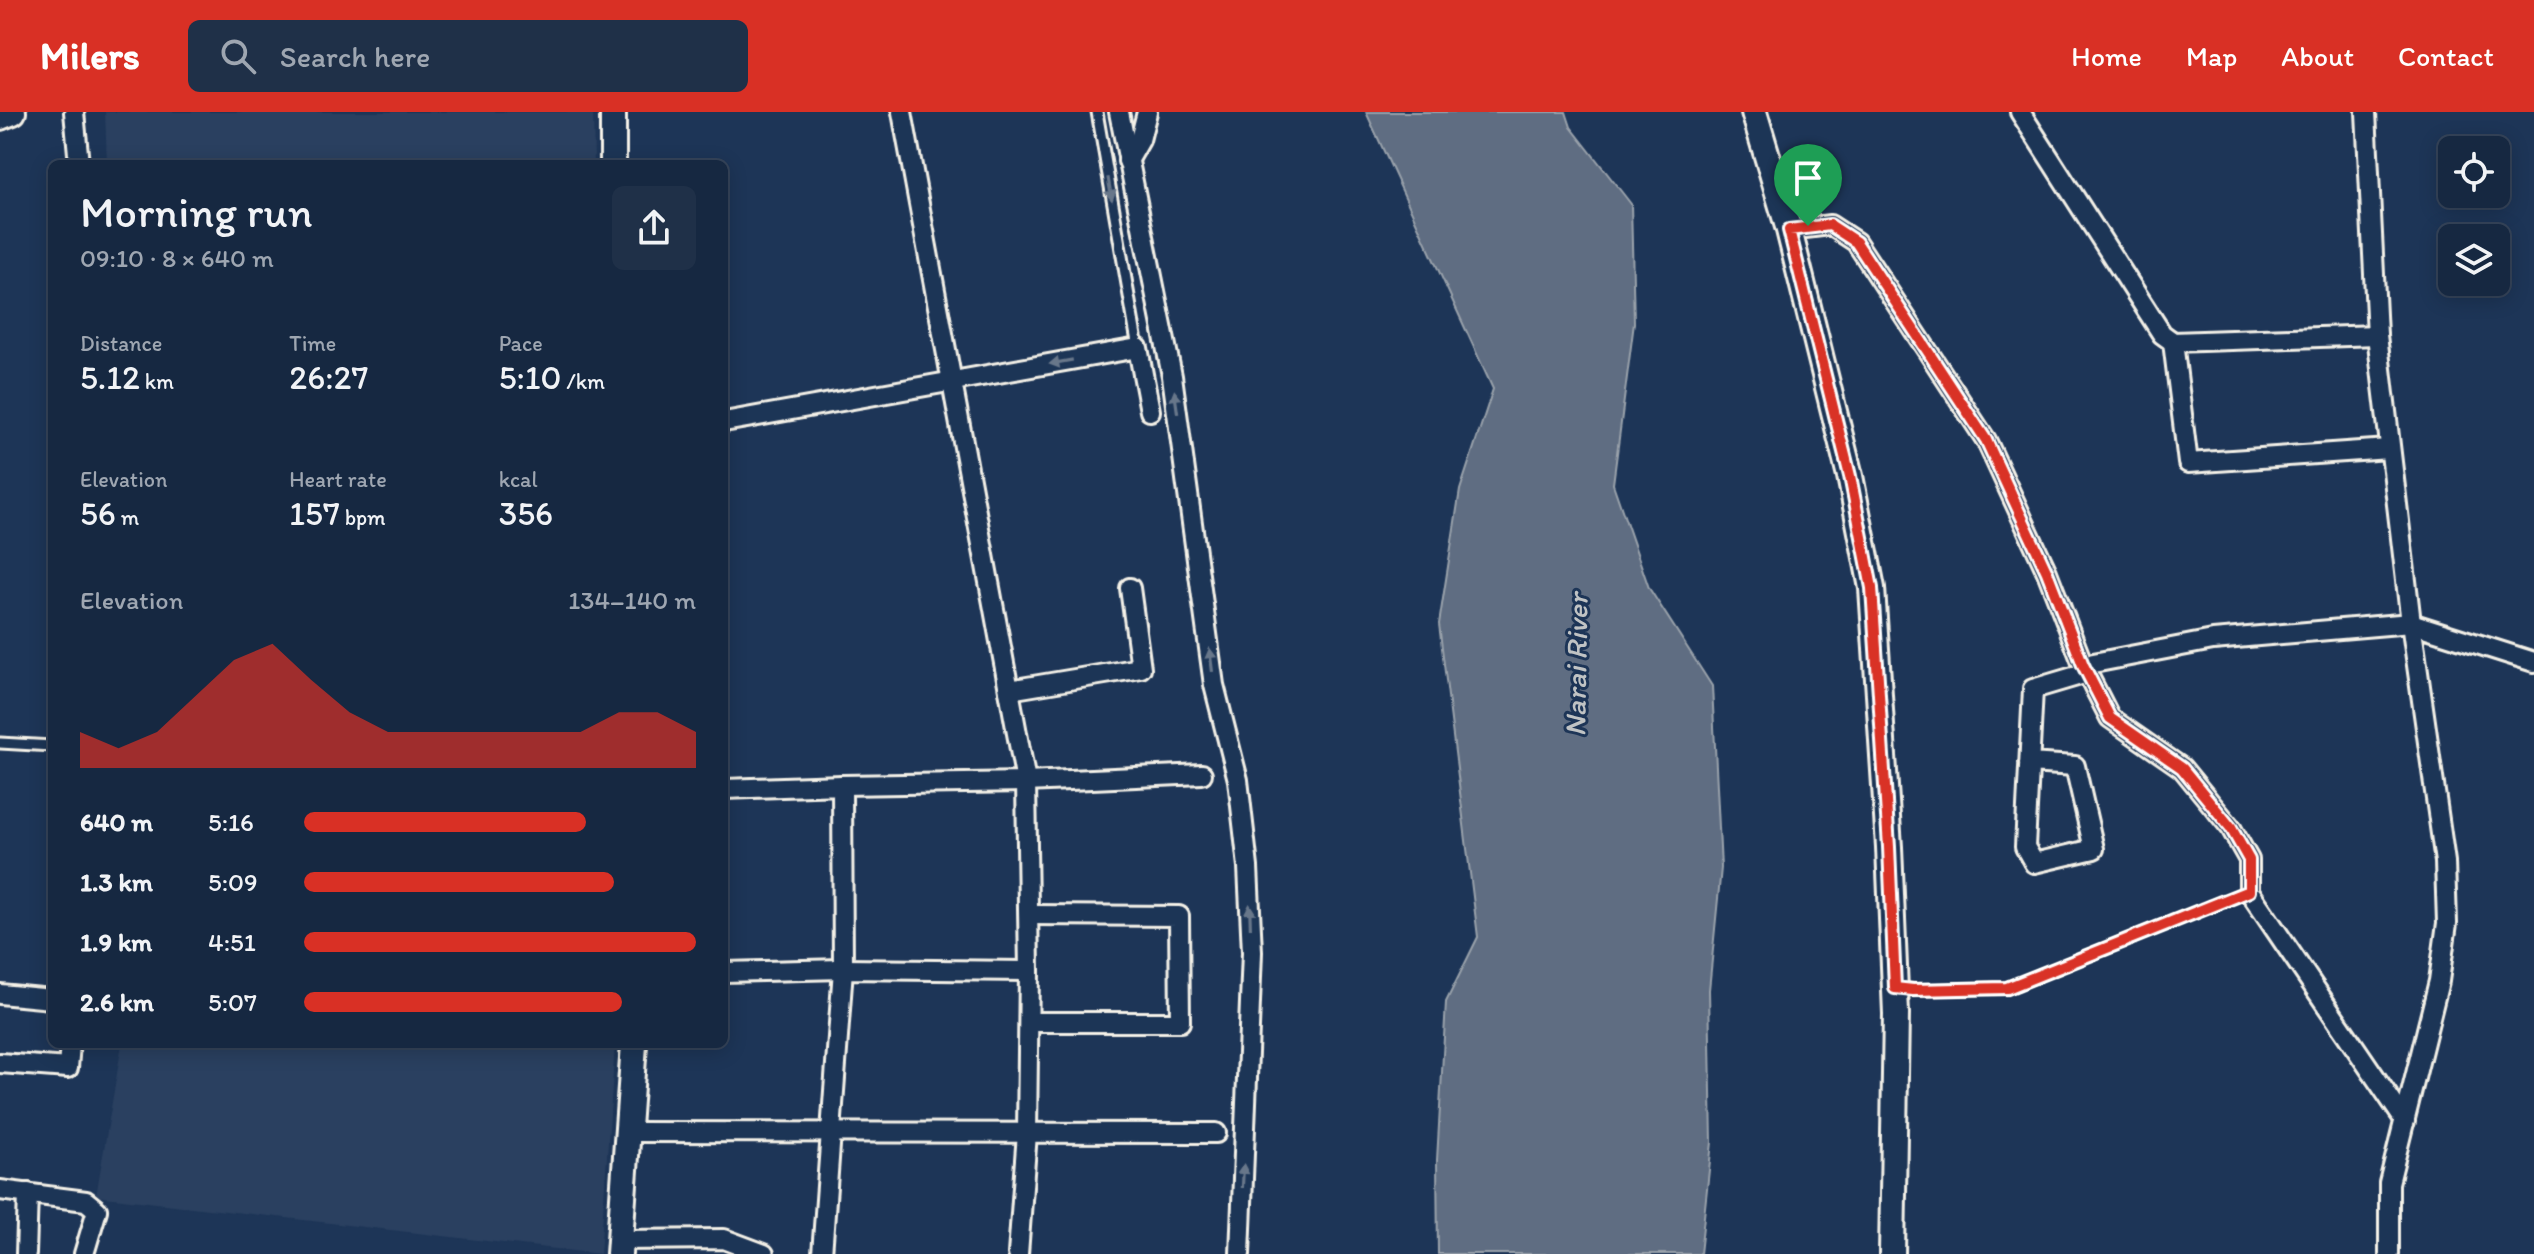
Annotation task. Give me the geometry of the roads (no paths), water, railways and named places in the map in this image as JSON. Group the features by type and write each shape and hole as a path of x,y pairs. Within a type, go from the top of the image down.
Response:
{"street":[{"path":"0,117 13,112"},
{"path":"74,112 79,160"},
{"path":"613,112 613,160"},
{"path":"902,112 1026,782 1029,1022 1027,1133 1018,1254"},
{"path":"1119,112 1172,376 1214,685 1238,780 1248,867 1252,952 1240,1254"},
{"path":"1128,161 1140,140 1147,112"},
{"path":"1754,112 1789,230 1850,476 1872,588 1895,988 1892,1254"},
{"path":"2020,112 2162,334 2173,342 2377,335"},
{"path":"2366,112 2377,335 2411,623 2445,862 2447,923 2439,981 2389,1183 2389,1254"},
{"path":"1789,230 1830,225 1856,242 1986,440 2047,572 2085,669 2110,718 2182,768 2231,828 2249,860 2249,891 2405,1121"},
{"path":"2173,342 2188,463 2389,449"},
{"path":"728,421 1138,348 1150,411"},
{"path":"1009,690 1141,668 1130,588"},
{"path":"2029,763 2075,766 2094,849 2034,863 2025,847 2029,763 2033,689 2085,669 2213,640 2411,623 2534,662"},
{"path":"728,789 1026,782 1202,774"},
{"path":"822,1254 843,969 842,785"},
{"path":"1029,915 1179,916 1180,1022 1029,1022"},
{"path":"728,972 843,969 1029,971"},
{"path":"0,994 48,999"},
{"path":"0,1063 68,1068 70,1048"},
{"path":"634,1048 620,1247 724,1239 764,1254"},
{"path":"629,1132 1216,1133"},
{"path":"0,1190 86,1201 97,1210 84,1254"},
{"path":"26,1254 28,1193"}],"lane":[{"path":"1097,112 1138,348"},
{"path":"0,743 48,746"},
{"path":"1895,988 2007,988 2249,891"}],"water":[{"name":"Narai River","path":"1366,112 1566,112 1571,127 1631,204 1634,323 1613,484 1649,588 1712,686 1721,868 1709,990 1712,1142 1700,1254 1438,1254 1437,1160 1446,1002 1478,937 1439,624 1460,490 1493,389"}]}
